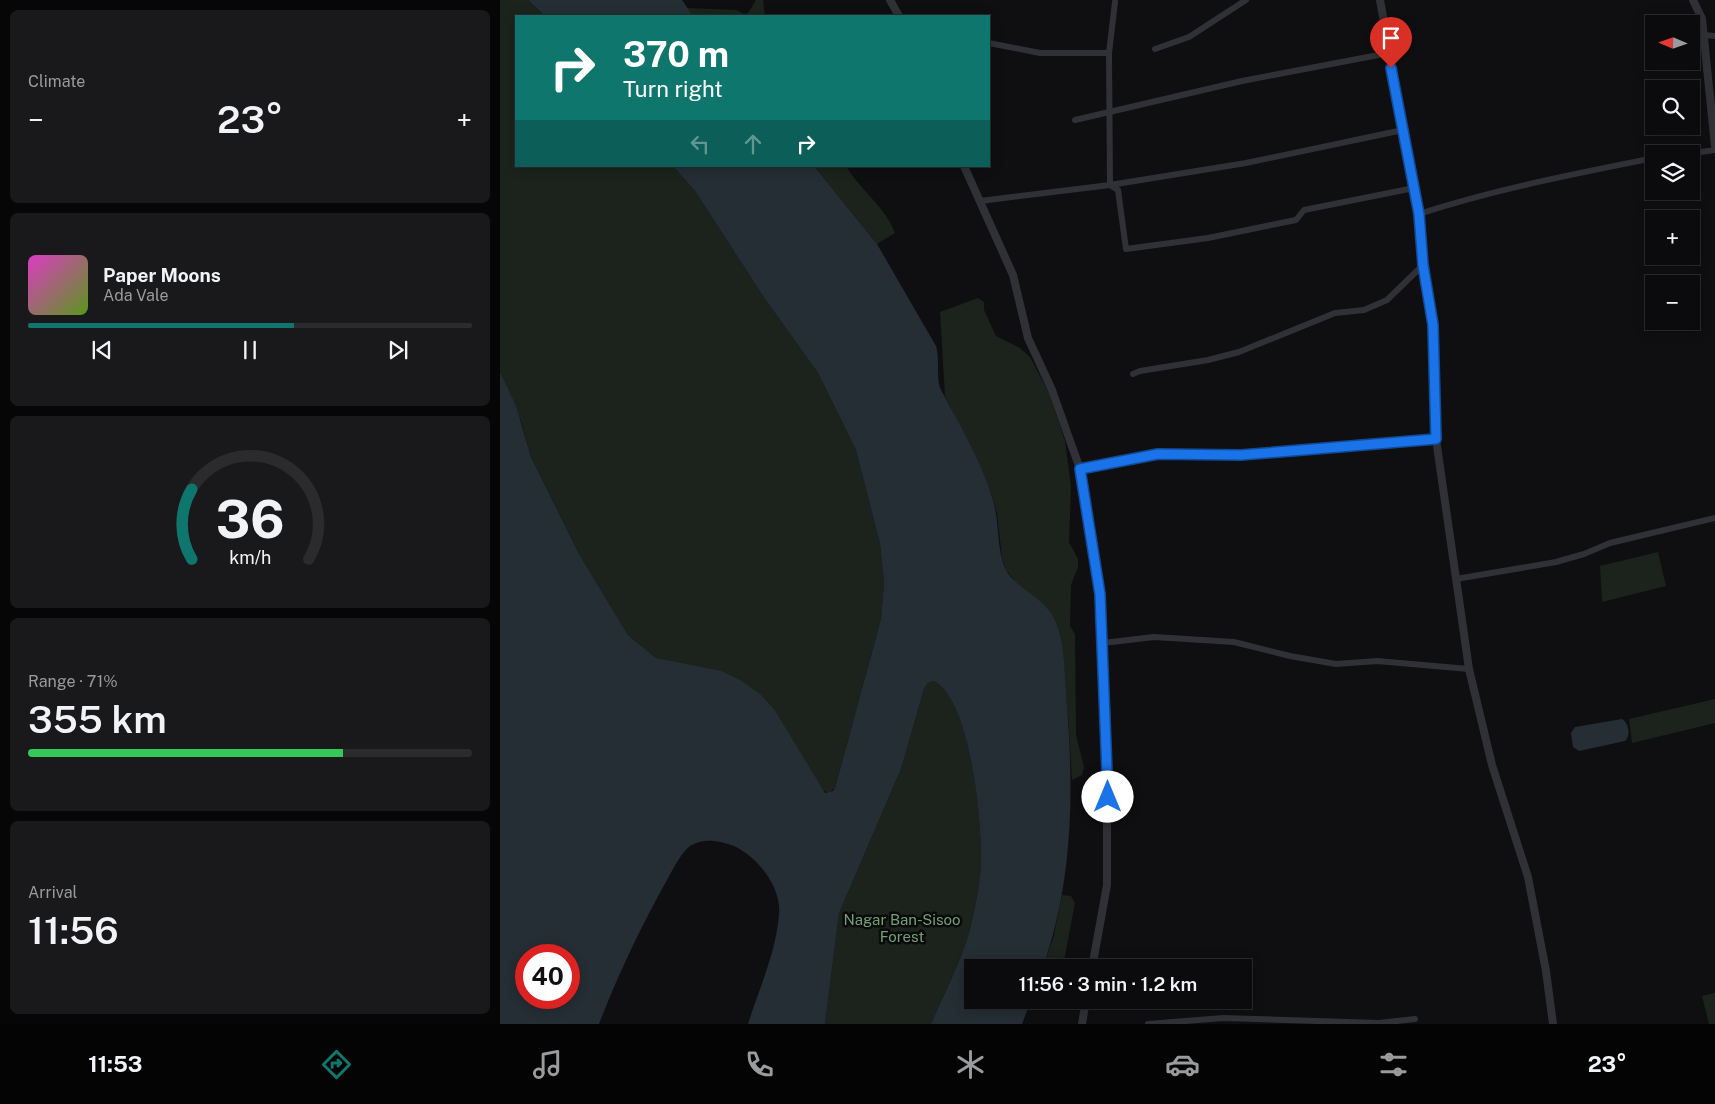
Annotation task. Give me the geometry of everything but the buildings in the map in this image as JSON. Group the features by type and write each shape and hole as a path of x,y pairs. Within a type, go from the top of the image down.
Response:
{"street":[{"path":"890,0 899,15"},
{"path":"1155,50 1189,37 1246,0"},
{"path":"1380,0 1419,214 1423,265 1433,325 1436,439 1469,669 1492,765 1528,877 1546,971 1553,1024"},
{"path":"1693,0 1699,10 1704,35 1715,146"},
{"path":"1110,185 1109,53 1115,2"},
{"path":"1704,35 1715,36"},
{"path":"990,43 1040,54 1109,53"},
{"path":"1075,120 1242,81 1389,53"},
{"path":"980,200 1110,185 1246,163 1403,130"},
{"path":"1700,152 1715,150"},
{"path":"1419,214 1468,198 1534,182 1645,160"},
{"path":"964,167 1013,275 1028,338 1052,390 1080,469 1100,594 1108,781 1107,885 1094,959"},
{"path":"1110,185 1118,190 1126,249 1208,238 1296,220 1304,210 1414,188"},
{"path":"1133,374 1140,371 1208,360 1239,352 1335,313 1364,310 1387,300 1423,265"},
{"path":"1080,469 1158,454 1241,455 1436,439"},
{"path":"1456,579 1556,562 1584,554 1610,543 1715,518"},
{"path":"1103,643 1154,636 1234,642 1290,656 1336,664 1378,661 1469,669"},
{"path":"1082,1024 1084,1009"},
{"path":"1148,1024 1223,1018 1379,1024 1415,1019"}],"green space":[{"path":"500,0 528,0 544,15 515,15 515,167 674,167 695,191 765,299 818,373 856,450 880,544 884,582 881,619 835,788 829,793 822,790 802,756 684,665 656,658 628,635 579,554 531,457 522,424 500,372"},
{"path":"756,0 763,0 765,15 692,15 687,8 737,10 744,14 748,13"},
{"path":"815,167 847,167 879,206 891,223 895,233 877,244"},
{"path":"978,298 984,302 984,310 996,336 1020,348 1030,357 1049,393 1065,441 1071,487 1069,542 1078,559 1078,567 1071,585 1070,626 1075,634 1076,735 1084,767 1082,775 1072,780 1068,714 1013,579 1006,570 1002,558 997,513 992,496 945,396 940,312"},
{"path":"1658,552 1666,586 1602,602 1600,566"},
{"name":"Nagar Ban-Sisoo Forest","path":"934,681 947,693 958,713 966,737 977,794 981,865 978,893 969,934 931,1024 825,1024 839,913 901,769 924,689 928,683"},
{"path":"1715,699 1715,723 1632,743 1629,719"},
{"path":"1062,895 1071,896 1075,903 1064,959 1046,959 1054,935"},
{"path":"1715,993 1715,1024 1709,1024 1702,996"}],"shaded area":[{"path":"528,0 682,0 692,15 544,15"},
{"path":"674,167 815,167 877,244 936,346 940,388 975,455 992,497 1000,551 1005,568 1016,582 1046,607 1056,623 1064,658 1069,729 1070,798 1066,866 1053,934 1045,959 964,959 964,1009 1028,1009 1022,1024 931,1024 969,934 978,893 981,865 977,794 966,737 958,713 947,693 934,681 928,683 924,689 901,769 839,913 825,1024 748,1024 774,943 779,915 777,894 767,874 743,851 723,843 706,841 690,846 675,865 629,954 599,1024 500,1024 500,372 516,406 531,457 579,554 628,635 656,658 721,671 740,680 760,694 774,709 825,793 833,791 835,788 881,619 884,582 880,544 856,450 818,373 765,299 695,191"},
{"path":"1622,719 1626,723 1628,730 1628,736 1625,741 1579,751 1573,747 1571,733 1575,727"}],"route":[{"path":"1108,797 1100,594 1080,469 1158,454 1241,455 1436,439 1433,325 1423,265 1419,214 1391,68"}]}
